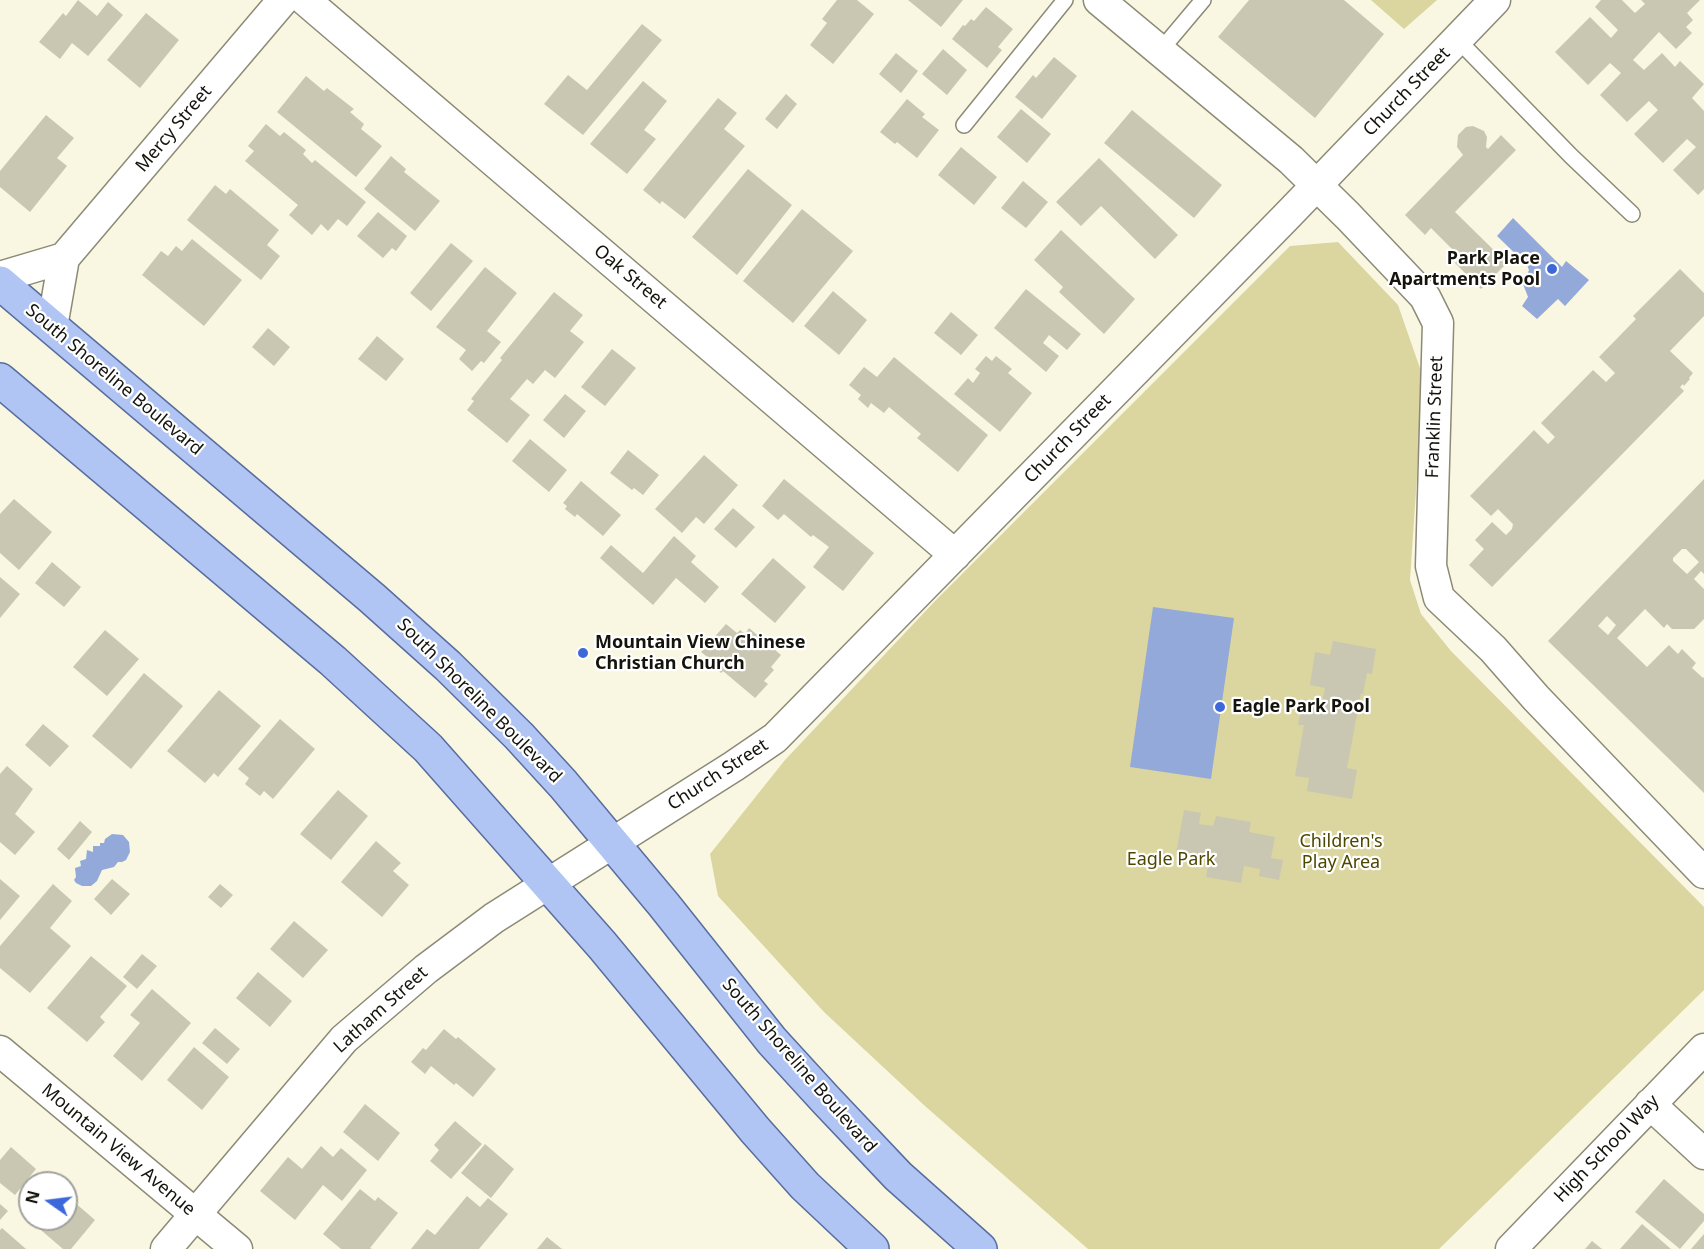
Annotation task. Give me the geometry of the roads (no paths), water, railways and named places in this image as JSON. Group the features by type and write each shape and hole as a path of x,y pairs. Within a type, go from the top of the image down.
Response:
{"main road":[{"name":"South Shoreline Boulevard","path":"0,283 372,598 448,666 541,760 612,843 772,1041 818,1092 898,1176 980,1249"},
{"path":"4,388 333,661 428,748 550,884 755,1130 805,1186 872,1249"}],"street":[{"name":"Mercy Street","path":"64,258 284,0"},
{"name":"Oak Street","path":"305,0 955,555"},
{"name":"Franklin Street","path":"1099,0 1317,184 1425,297 1438,323 1431,566 1439,598 1492,649 1704,873"},
{"name":"Church Street","path":"612,843 775,738 1495,0"},
{"path":"0,277 64,258 52,327"},
{"name":"Latham Street","path":"166,1249 344,1040 426,969 494,918 612,843"},
{"name":"High School Way","path":"1511,1249 1704,1049"},
{"name":"Mountain View Avenue","path":"0,1051 237,1249"},
{"path":"1650,1104 1704,1154"}],"lane":[{"path":"964,125 1065,0"},
{"path":"1160,51 1203,0"},
{"path":"1457,39 1571,156 1632,214"}],"water":[{"name":"Park Place Apartments Pool","path":"1513,218 1562,267 1566,261 1589,280 1565,306 1558,299 1537,319 1522,306 1528,297 1523,284 1529,270 1527,265 1497,236"},
{"path":"1153,607 1234,618 1211,779 1130,767"},
{"path":"112,834 123,835 129,842 130,852 126,860 118,862 114,867 102,870 97,881 91,886 76,883 75,868 81,866 80,861 86,859 87,850 93,852 93,846 100,846 100,843 104,843 105,839"}],"place":[{"name":"Park Place Apartments Pool","path":"1552,269"},
{"name":"Mountain View Chinese Christian Church","path":"583,653"},
{"name":"Eagle Park Pool","path":"1220,707"}],"park label":[{"name":"Children's Play Area","path":"1341,852"},
{"name":"Eagle Park","path":"1171,860"}]}
